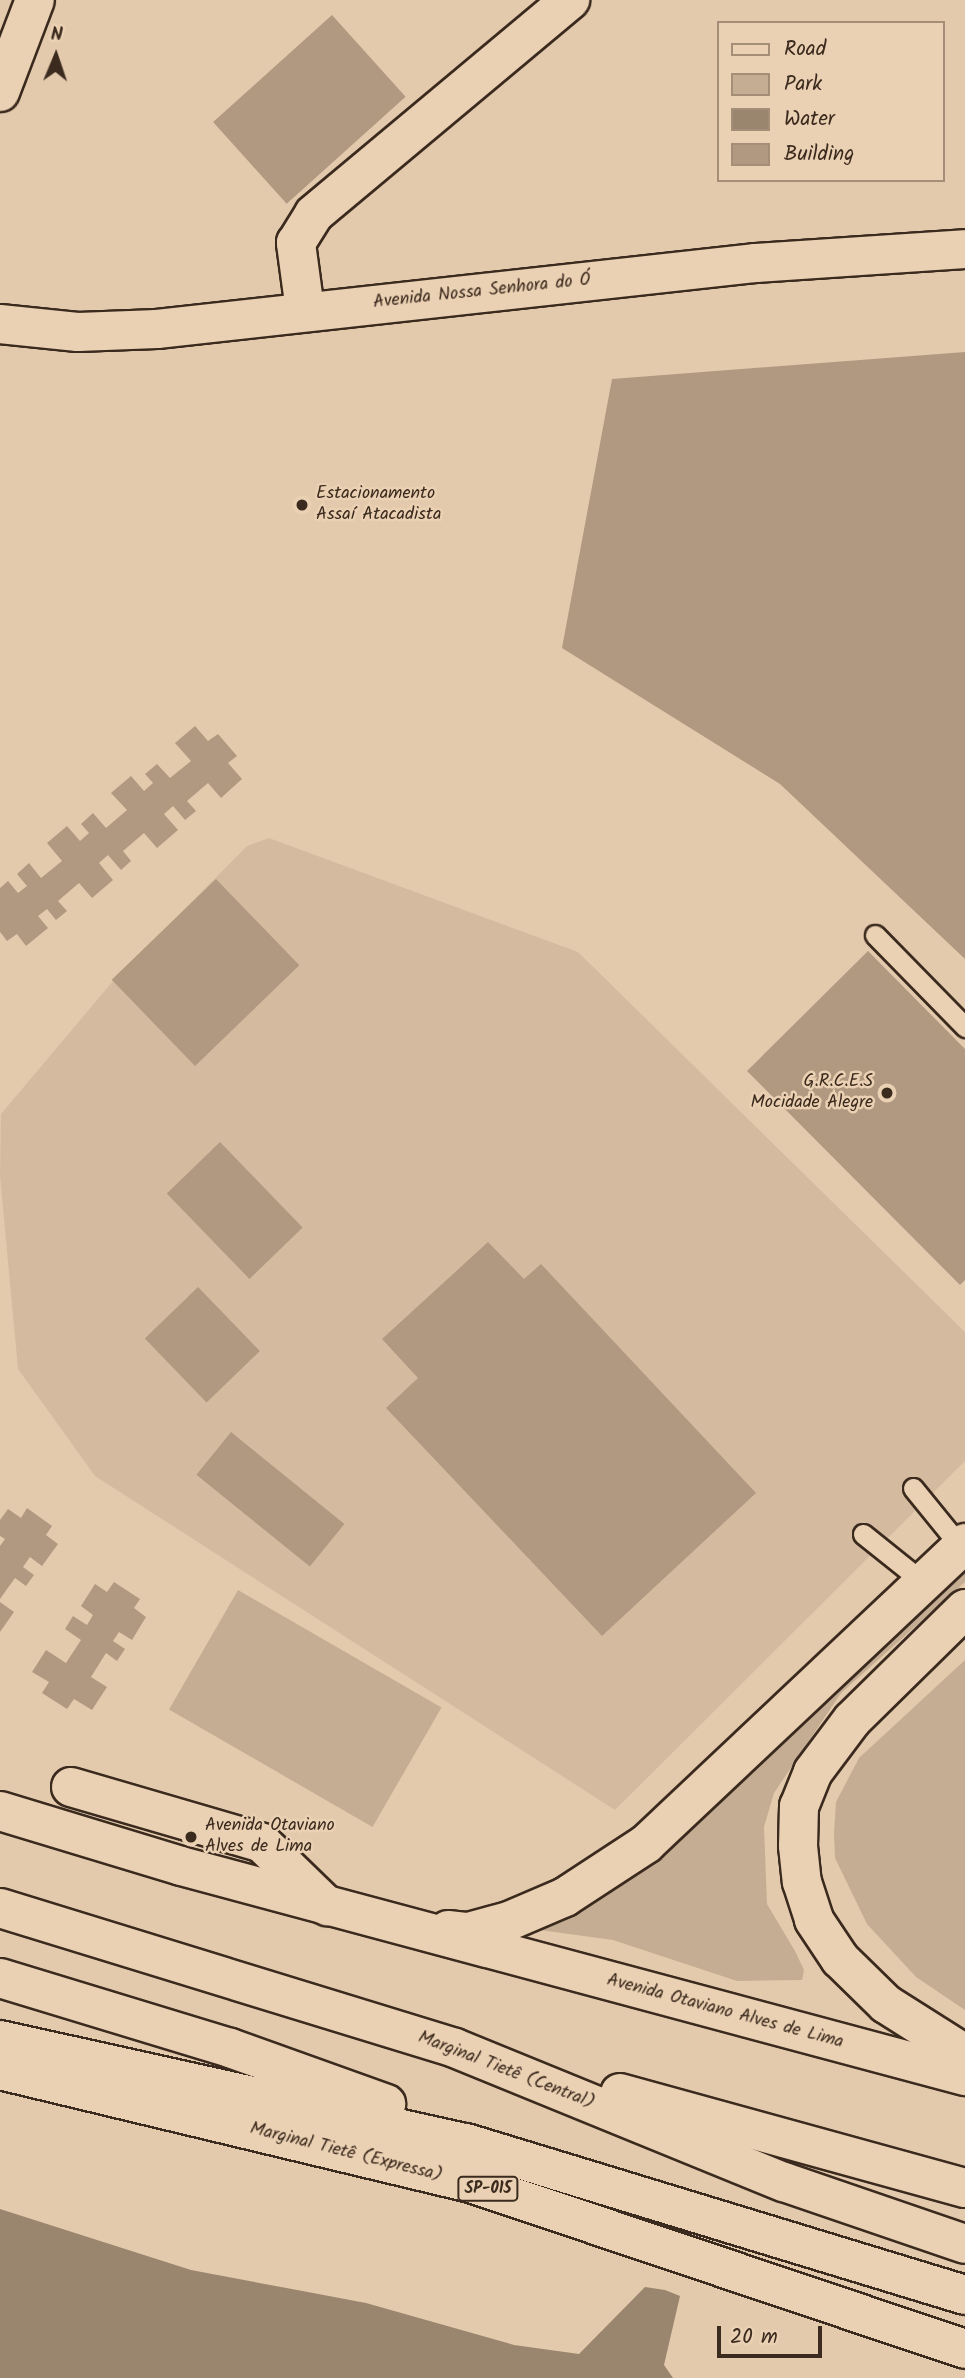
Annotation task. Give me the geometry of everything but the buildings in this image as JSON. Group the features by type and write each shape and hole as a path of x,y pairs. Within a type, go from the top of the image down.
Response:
{"main road":[{"path":"0,92 36,0"},
{"path":"305,310 296,243 314,214 570,0"},
{"name":"Avenida Nossa Senhora do Ó","path":"0,324 78,332 157,329 305,310 756,263 965,249"},
{"path":"410,1927 478,1929 565,1897 606,1873 679,1815 963,1545"},
{"path":"965,1609 852,1720 813,1772 799,1806 798,1846 802,1882 814,1920 840,1959 886,2004 965,2054"},
{"path":"72,1787 262,1843 327,1906"},
{"name":"Avenida Otaviano Alves de Lima","path":"0,1811 327,1906 965,2076"},
{"name":"Marginal Tietê (Central)","path":"0,1908 456,2048 783,2182 965,2244"},
{"path":"0,1978 243,2052 417,2115 466,2143"},
{"name":"SP-015","path":"0,2040 466,2143 965,2295"},
{"path":"456,2048 965,2188"},
{"name":"Marginal Tietê (Expressa)","path":"0,2070 474,2184 965,2350"}],"lane":[{"path":"874,935 965,1027"},
{"path":"914,1488 963,1545"},
{"path":"863,1534 923,1582"}],"shaded area":[{"path":"269,838 578,952 965,1332 965,1461 615,1810 95,1476 18,1369 0,1176 1,1114 113,981 247,846"}],"green space":[{"path":"965,1561 965,1582 841,1693 774,1793 764,1827 767,1904 804,1970 802,1980 737,1981 613,1940 525,1928 586,1906 660,1860"},
{"path":"238,1590 442,1708 373,1827 169,1710"},
{"path":"965,1660 965,2010 916,1977 867,1924 835,1858 834,1833 836,1802 859,1758"}],"water":[{"path":"0,2209 191,2270 366,2303 514,2345 579,2354 645,2287 665,2290 680,2296 664,2365 673,2378 0,2378"}],"place":[{"name":"Estacionamento Assaí Atacadista","path":"302,505"},
{"name":"G.R.C.E.S Mocidade Alegre","path":"887,1093"},
{"name":"Avenida Otaviano Alves de Lima","path":"191,1837"}]}
